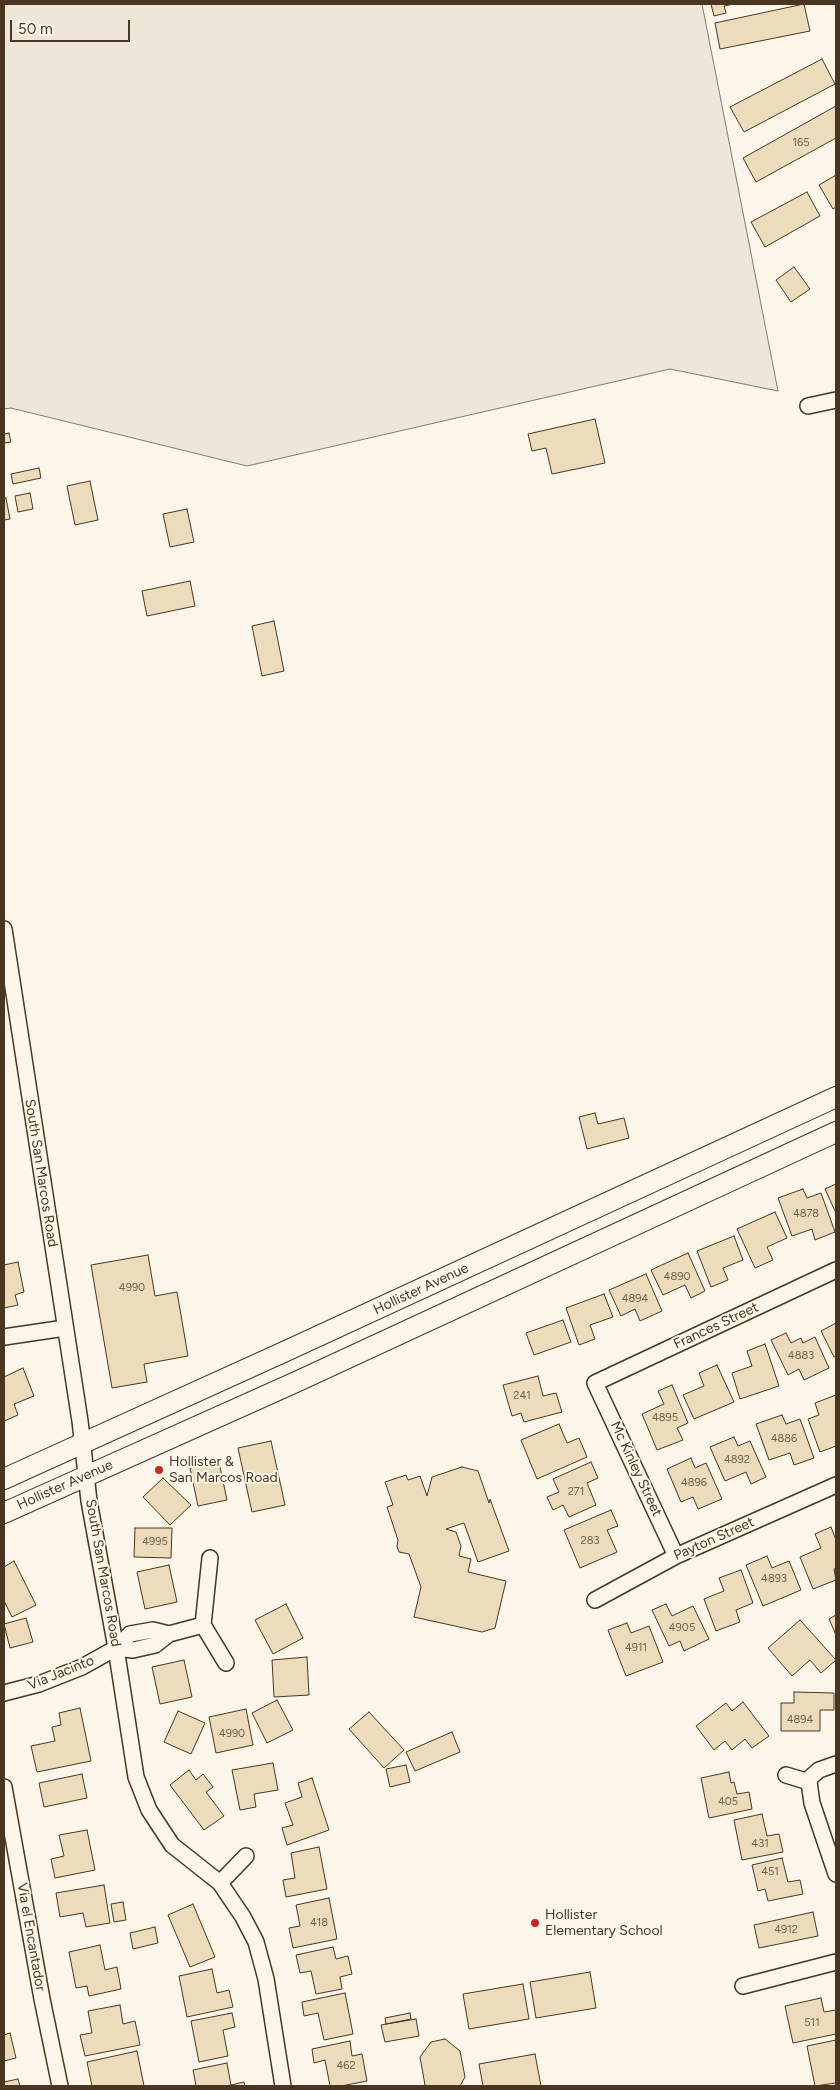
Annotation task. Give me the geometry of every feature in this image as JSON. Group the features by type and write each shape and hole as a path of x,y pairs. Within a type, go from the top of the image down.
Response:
{"main road":[{"name":"Hollister Avenue","path":"4,1479 836,1097"},
{"name":"Hollister Avenue","path":"4,1513 296,1382 836,1132"}],"street":[{"path":"808,406 836,400"},
{"name":"South San Marcos Road","path":"4,929 79,1416 85,1476 116,1648 136,1777 148,1810 172,1845 220,1883 243,1916 256,1942 266,1979 283,2086"},
{"name":"Frances Street","path":"596,1383 836,1270"},
{"path":"4,1337 64,1328"},
{"name":"Mc Kinley Street","path":"596,1383 676,1556"},
{"name":"Payton Street","path":"595,1600 676,1556 836,1485"},
{"path":"210,1558 203,1625 226,1663"},
{"path":"116,1648 133,1650 155,1645 169,1634 203,1625"},
{"name":"Via Jacinto","path":"4,1693 39,1684 82,1667 116,1648"},
{"path":"836,1764 819,1770 810,1780 812,1803 836,1874"},
{"path":"786,1775 810,1780"},
{"name":"Via el Encantador","path":"4,1787 42,1999 60,2086"},
{"path":"220,1883 246,1856"},
{"path":"743,1986 836,1962"}],"shaded area":[{"path":"4,4 702,4 778,391 670,369 247,466 11,408 4,409"}],"building":[{"path":"711,4 734,4 724,6 726,13 714,16"},
{"path":"804,4 810,31 720,49 715,23"},
{"path":"822,59 835,84 744,132 730,107"},
{"path":"836,106 836,138 756,182 743,158"},
{"path":"836,175 836,207 833,209 819,185"},
{"path":"807,192 820,216 765,247 751,222"},
{"path":"794,267 810,289 791,302 776,280"},
{"path":"595,419 605,463 552,474 546,448 532,451 528,434"},
{"path":"9,433 11,442 4,443 4,434"},
{"path":"39,468 41,478 13,484 11,474"},
{"path":"90,481 98,520 75,525 67,486"},
{"path":"30,493 33,509 18,512 15,496"},
{"path":"6,498 10,519 4,520 4,499"},
{"path":"187,509 194,542 170,547 163,514"},
{"path":"190,581 195,606 147,616 142,591"},
{"path":"274,621 284,671 262,676 252,626"},
{"path":"595,1113 598,1124 624,1118 629,1138 587,1149 579,1117"},
{"path":"836,1184 836,1211 835,1211 825,1189"},
{"path":"803,1189 807,1198 821,1193 835,1232 815,1240 812,1229 792,1236 778,1198"},
{"path":"775,1212 787,1238 767,1247 773,1260 755,1268 737,1229"},
{"path":"734,1236 743,1260 723,1268 728,1280 711,1287 697,1251"},
{"path":"688,1253 705,1291 691,1298 685,1285 663,1295 651,1270"},
{"path":"148,1255 155,1296 177,1292 188,1356 144,1364 147,1382 112,1388 91,1265"},
{"path":"18,1262 24,1292 15,1295 18,1305 4,1308 4,1265"},
{"path":"646,1274 662,1311 640,1321 635,1309 621,1316 609,1290"},
{"path":"604,1294 613,1317 590,1325 595,1339 579,1345 566,1308"},
{"path":"563,1320 571,1342 534,1355 526,1333"},
{"path":"836,1323 836,1356 834,1357 821,1331"},
{"path":"786,1333 791,1343 801,1338 803,1343 815,1337 829,1368 804,1380 799,1369 788,1375 771,1340"},
{"path":"765,1344 779,1386 740,1399 732,1373 752,1366 747,1351"},
{"path":"717,1365 734,1402 694,1419 683,1395 704,1386 699,1373"},
{"path":"23,1368 34,1396 14,1404 18,1415 4,1421 4,1377"},
{"path":"538,1376 543,1396 556,1393 562,1412 524,1422 521,1413 512,1416 503,1385"},
{"path":"672,1385 688,1423 677,1428 683,1440 657,1450 642,1414 664,1404 658,1391"},
{"path":"836,1395 836,1446 820,1452 808,1419 819,1415 815,1403"},
{"path":"782,1415 786,1424 800,1419 814,1458 794,1465 790,1453 769,1460 756,1424"},
{"path":"559,1424 567,1443 579,1438 587,1457 537,1479 521,1440"},
{"path":"734,1437 738,1446 750,1441 766,1477 751,1484 746,1472 725,1481 710,1447"},
{"path":"271,1441 285,1505 252,1512 238,1448"},
{"path":"691,1458 695,1468 706,1463 722,1499 698,1509 693,1497 681,1502 667,1469"},
{"path":"219,1462 227,1500 198,1506 190,1468"},
{"path":"591,1462 598,1478 587,1483 596,1505 569,1517 563,1505 553,1510 547,1497 559,1492 553,1479"},
{"path":"462,1467 478,1471 509,1551 478,1562 464,1523 446,1529 456,1532 461,1546 459,1556 471,1559 468,1572 506,1581 495,1628 482,1632 414,1617 421,1587 409,1554 399,1552 398,1540 387,1507 393,1505 385,1482 406,1475 408,1480 420,1476 427,1496 432,1477"},
{"path":"163,1478 191,1505 170,1525 143,1497"},
{"path":"611,1510 618,1526 607,1530 617,1552 580,1568 564,1530"},
{"path":"831,1527 836,1540 836,1568 834,1569 836,1580 813,1589 800,1557 821,1548 815,1534"},
{"path":"135,1528 172,1528 171,1558 134,1557"},
{"path":"767,1556 772,1568 789,1561 801,1590 763,1606 746,1565"},
{"path":"14,1561 36,1605 12,1617 4,1601 4,1567"},
{"path":"169,1565 177,1602 145,1609 137,1572"},
{"path":"741,1570 753,1603 736,1610 740,1622 716,1631 704,1599 724,1591 719,1578"},
{"path":"286,1604 303,1638 273,1654 255,1620"},
{"path":"666,1604 672,1616 693,1606 709,1639 684,1651 680,1641 669,1646 652,1610"},
{"path":"836,1615 836,1635 829,1619"},
{"path":"26,1618 33,1642 10,1648 4,1624"},
{"path":"800,1620 836,1660 821,1673 810,1660 792,1676 768,1648"},
{"path":"627,1623 631,1633 649,1626 663,1662 626,1676 608,1630"},
{"path":"307,1657 309,1695 274,1697 272,1660"},
{"path":"184,1660 192,1697 160,1704 152,1667"},
{"path":"794,1692 834,1693 834,1710 820,1710 820,1731 781,1731 781,1703 794,1703"},
{"path":"277,1700 293,1730 267,1743 252,1713"},
{"path":"743,1702 769,1736 752,1748 745,1739 732,1750 725,1741 714,1750 696,1726 726,1703 732,1711"},
{"path":"80,1708 91,1761 37,1772 31,1746 55,1741 52,1727 61,1725 59,1713"},
{"path":"246,1709 253,1745 216,1753 209,1717"},
{"path":"178,1711 205,1723 191,1754 164,1742"},
{"path":"369,1712 404,1750 384,1768 349,1729"},
{"path":"452,1732 460,1752 415,1771 406,1752"},
{"path":"273,1763 278,1790 254,1794 256,1807 240,1810 232,1770"},
{"path":"406,1765 410,1782 390,1787 386,1769"},
{"path":"189,1770 196,1780 203,1774 213,1787 206,1792 224,1816 204,1830 170,1785"},
{"path":"729,1772 731,1783 734,1782 737,1794 749,1792 752,1809 709,1818 701,1778"},
{"path":"82,1774 87,1798 44,1807 39,1783"},
{"path":"312,1778 329,1830 287,1845 282,1828 293,1825 285,1803 302,1797 298,1783"},
{"path":"762,1814 767,1836 779,1834 783,1852 742,1860 734,1820"},
{"path":"87,1830 95,1870 55,1878 51,1859 64,1856 59,1835"},
{"path":"319,1847 327,1889 286,1897 283,1880 295,1878 291,1853"},
{"path":"782,1858 788,1882 800,1880 803,1894 768,1901 765,1889 758,1891 752,1865"},
{"path":"104,1885 110,1923 86,1927 83,1913 60,1917 56,1893"},
{"path":"329,1898 337,1939 293,1948 289,1928 300,1926 296,1905"},
{"path":"123,1902 126,1920 114,1922 111,1904"},
{"path":"193,1904 215,1957 190,1967 168,1915"},
{"path":"813,1912 818,1936 759,1948 754,1925"},
{"path":"155,1927 158,1943 133,1949 130,1933"},
{"path":"100,1945 105,1970 117,1967 121,1989 89,1996 87,1986 76,1988 69,1952"},
{"path":"333,1947 336,1959 348,1956 352,1974 340,1977 342,1989 316,1994 311,1971 300,1973 296,1955"},
{"path":"212,1969 217,1993 229,1990 233,2007 187,2017 179,1976"},
{"path":"590,1972 596,2008 536,2018 530,1982"},
{"path":"523,1984 529,2019 469,2029 463,1994"},
{"path":"345,1993 353,2034 324,2040 318,2013 304,2016 302,2002"},
{"path":"821,1998 824,2012 836,2010 836,2034 793,2043 785,2006"},
{"path":"120,2005 123,2024 135,2021 140,2045 85,2056 80,2035 92,2033 88,2011"},
{"path":"232,2013 235,2027 223,2030 228,2056 199,2062 191,2021"},
{"path":"410,2013 411,2019 386,2024 385,2018"},
{"path":"416,2019 419,2036 385,2042 381,2025"},
{"path":"10,2033 16,2058 4,2061 4,2035"},
{"path":"445,2039 460,2051 465,2077 460,2086 427,2086 425,2085 420,2057 431,2042"},
{"path":"836,2040 836,2083 815,2086 807,2046"},
{"path":"350,2041 352,2056 362,2054 367,2081 330,2086 325,2060 314,2063 312,2049"},
{"path":"137,2051 144,2086 92,2086 87,2062"},
{"path":"535,2054 541,2086 483,2086 479,2064"},
{"path":"227,2063 231,2085 244,2082 245,2086 196,2086 193,2070"},
{"path":"18,2079 20,2086 4,2086 4,2082"}],"place":[{"name":"Hollister & San Marcos Road","path":"159,1470"},
{"name":"Hollister Elementary School","path":"535,1923"}]}
